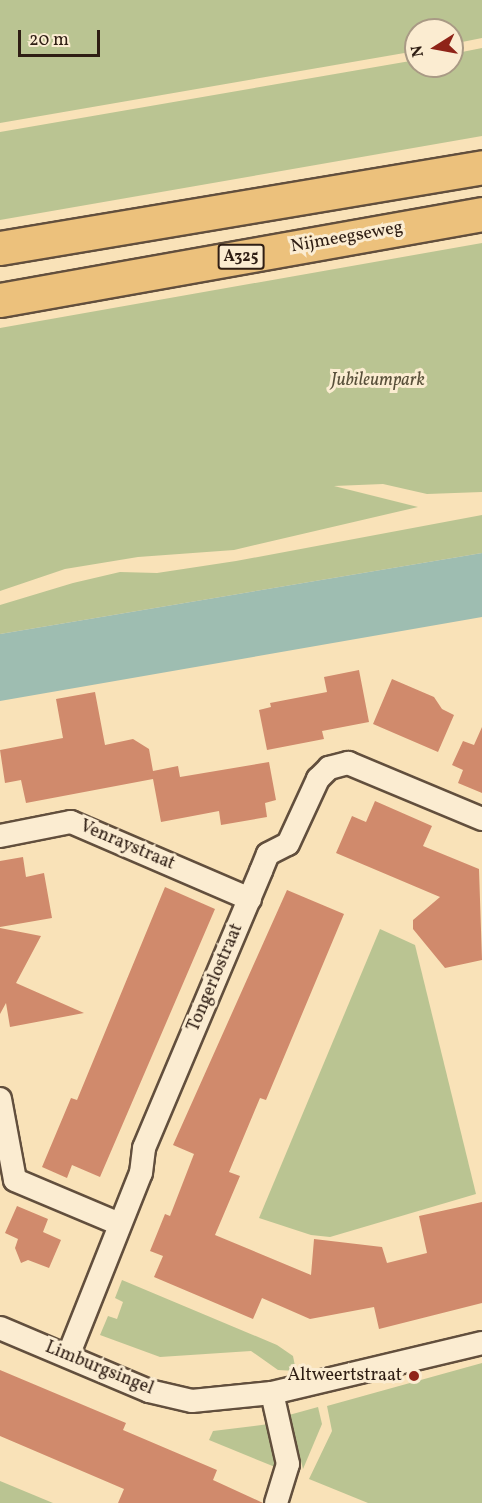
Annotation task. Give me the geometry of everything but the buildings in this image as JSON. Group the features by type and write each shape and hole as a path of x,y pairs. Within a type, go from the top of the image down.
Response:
{"highway":[{"path":"0,248 482,167"},
{"name":"Nijmeegseweg","path":"0,300 482,214"}],"street":[{"name":"Tongerlostraat","path":"68,1356 141,1173 144,1148 268,854 288,844 318,779 329,768 348,763 482,819"},
{"name":"Venraystraat","path":"0,836 71,822 250,899"},
{"path":"0,1099 15,1180 119,1224"},
{"name":"Limburgsingel","path":"0,1328 149,1391 192,1401 272,1393 482,1343"},
{"path":"272,1393 288,1464 276,1503"}],"green space":[{"path":"0,0 482,0 482,38 464,42 464,18 404,18 404,53 0,123"},
{"path":"482,48 482,136 0,220 0,132 404,62 404,78 464,78 464,52"},
{"name":"Jubileumpark","path":"482,243 482,492 427,494 383,484 334,486 418,507 234,550 138,557 65,569 0,591 0,328"},
{"path":"482,515 482,553 0,634 0,605 73,583 120,572 157,573 236,561"},
{"path":"380,929 415,945 476,1194 330,1237 311,1235 259,1218"},
{"path":"122,1280 277,1345 293,1356 296,1371 278,1370 251,1351 160,1357 100,1335 108,1316 117,1319 123,1302 115,1298"},
{"path":"482,1363 482,1503 368,1503 309,1479 332,1431 327,1406"},
{"path":"318,1407 322,1424 303,1469 289,1415"},
{"path":"269,1424 280,1469 209,1440 213,1431"},
{"path":"0,1481 53,1503 0,1503"}],"shaded area":[{"path":"482,553 482,617 0,701 0,634"}],"place":[{"name":"Altweertstraat","path":"414,1376"}]}
